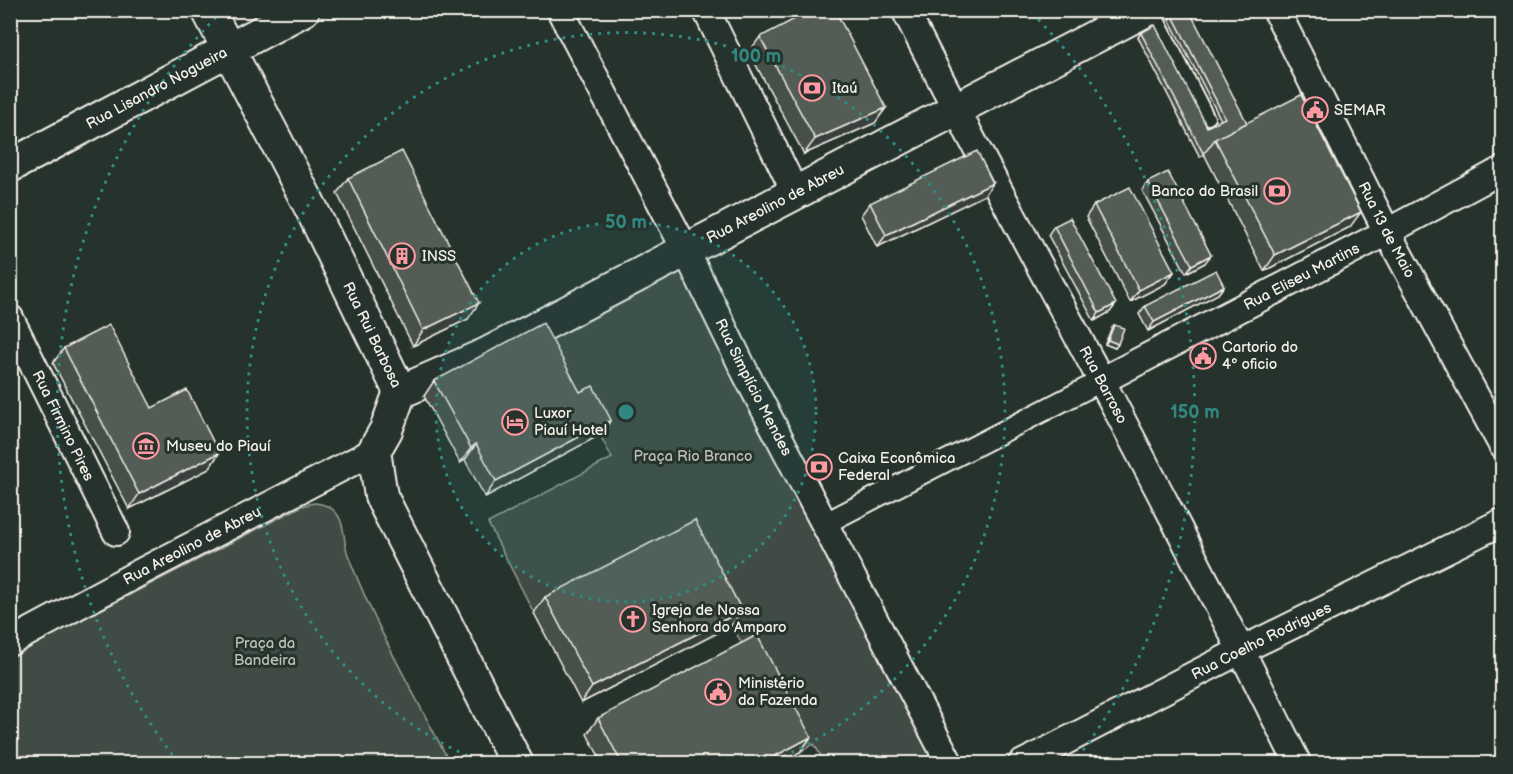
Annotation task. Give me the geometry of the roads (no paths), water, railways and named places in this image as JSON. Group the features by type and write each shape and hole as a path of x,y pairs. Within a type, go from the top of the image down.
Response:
{"street":[{"name":"Rua Rui Barbosa","path":"208,10 311,208 400,392 386,430 374,451"},
{"name":"Rua Lisandro Nogueira","path":"10,166 303,10"},
{"name":"Rua Simplício Mendes","path":"560,10 685,249 746,374 950,764"},
{"path":"706,10 795,192"},
{"name":"Rua Barroso","path":"905,10 955,109 1242,650 1298,764"},
{"name":"Rua Areolino de Abreu","path":"400,392 487,354 1146,10"},
{"name":"Rua 13 de Maio","path":"1276,10 1387,232 1503,445"},
{"name":"Rua Eliseu Martins","path":"1101,381 1503,170"},
{"name":"Rua Firmino Pires","path":"10,318 116,532"},
{"path":"824,524 1101,381"},
{"name":"Rua Areolino de Abreu","path":"10,642 374,451"},
{"path":"374,451 381,496 517,764"},
{"name":"Rua Coelho Rodrigues","path":"1021,764 1242,650 1503,522"}],"lane":[{"path":"1153,10 1208,118"}],"place":[{"name":"Itaú","path":"812,88"},
{"name":"SEMAR","path":"1315,110"},
{"name":"Banco do Brasil","path":"1277,191"},
{"name":"INSS","path":"402,256"},
{"name":"Cartorio do 4º oficio","path":"1203,356"},
{"name":"Luxor Piauí Hotel","path":"515,422"},
{"name":"Museu do Piauí","path":"146,446"},
{"name":"Caixa Econômica Federal","path":"819,467"},
{"name":"Igreja de Nossa Senhora do Amparo","path":"633,619"},
{"name":"Ministério da Fazenda","path":"718,692"}],"park label":[{"name":"Praça Rio Branco","path":"693,456"},
{"name":"Praça da Bandeira","path":"265,652"}]}
